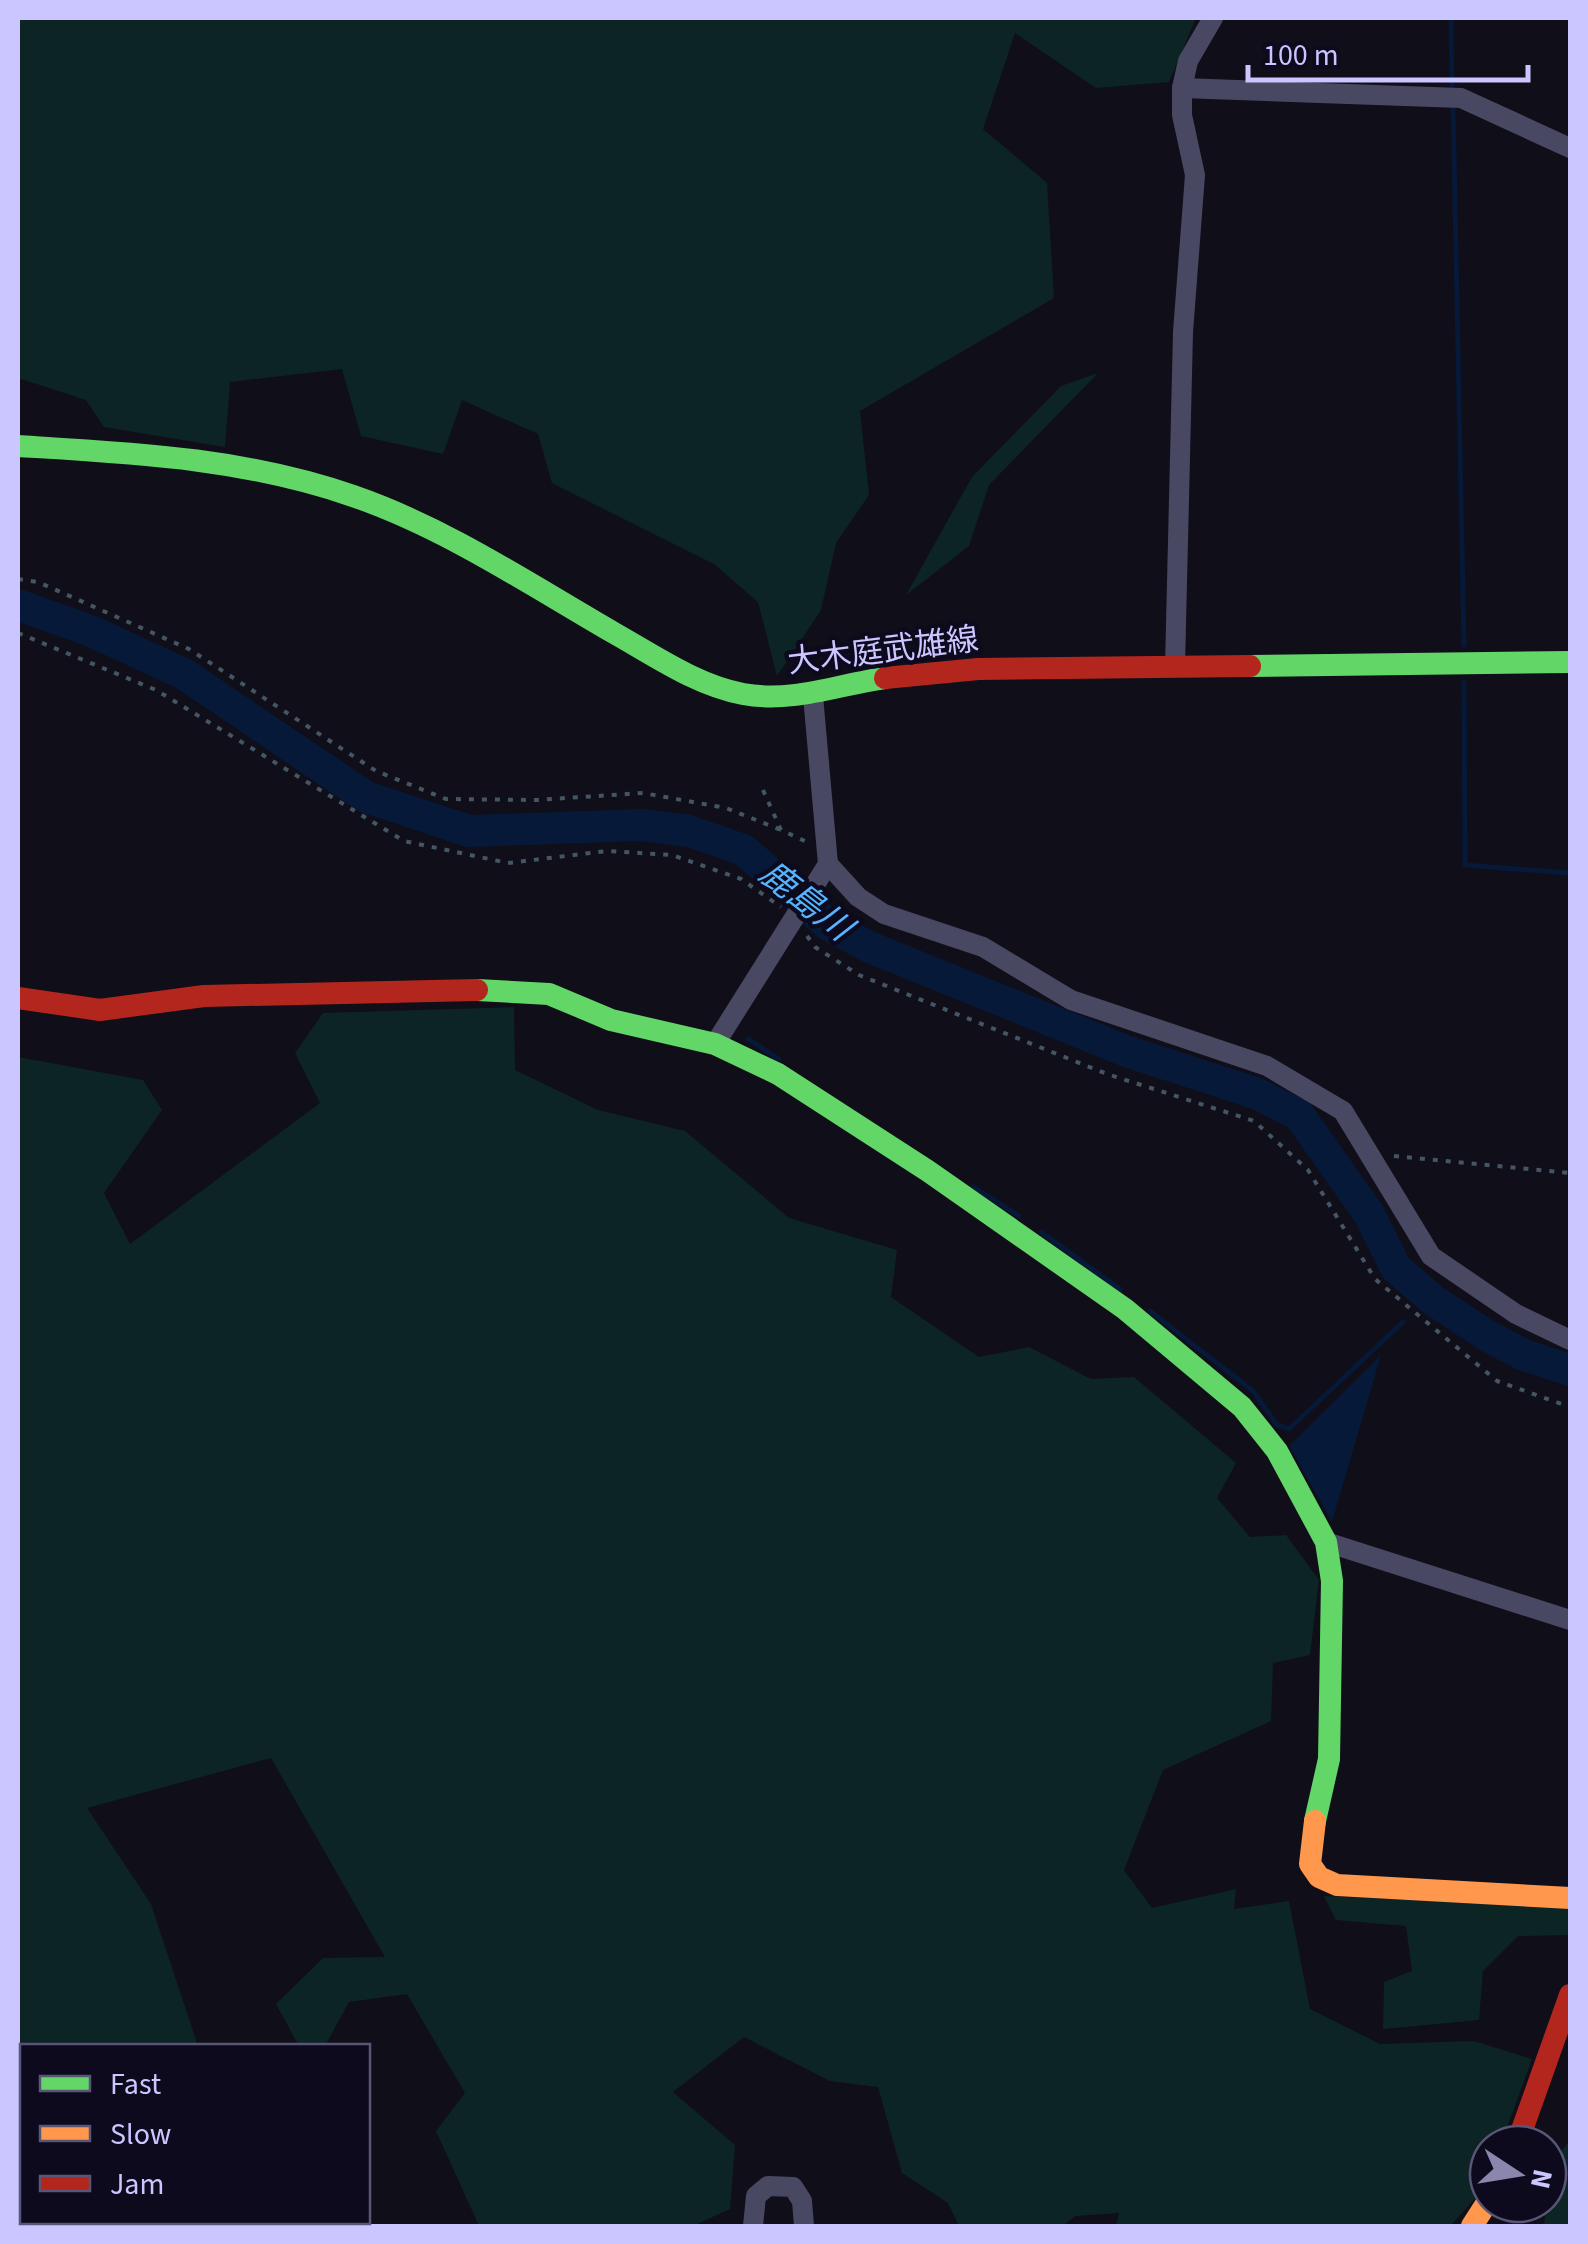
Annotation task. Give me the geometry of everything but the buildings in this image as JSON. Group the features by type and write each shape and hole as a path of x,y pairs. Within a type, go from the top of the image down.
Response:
{"street":[{"path":"1175,666 1183,332 1195,175 1182,115 1182,88 1188,60 1213,18"},
{"path":"1182,88 1453,97 1570,148"},
{"name":"大木庭武雄線","path":"18,446 178,456 256,468 354,496 429,527 688,676 744,694 813,696 880,679 978,670 1570,662"},
{"path":"813,696 827,860 858,898 884,914 983,947 1071,1000 1267,1066 1343,1111 1431,1256 1516,1314 1570,1340"},
{"path":"716,1044 827,860"},
{"path":"18,998 100,1010 204,996 519,989 549,994 611,1020 716,1044 778,1074 928,1170 1125,1309 1242,1407 1278,1451 1326,1542 1332,1581 1329,1759 1308,1851 1308,1864 1315,1876 1336,1884 1570,1898"},
{"path":"1326,1542 1570,1620"},
{"path":"1524,2124 1570,1995"},
{"path":"753,2226 756,2196 768,2186 793,2187 802,2201 804,2226"}],"path":[{"path":"18,580 38,582 189,649 376,771 446,798 536,800 644,793 726,808 781,830 827,860"},
{"path":"18,633 156,690 404,841 508,864 606,851 672,855 741,878 795,916 815,947 859,976 1106,1074 1254,1121 1308,1170 1375,1279 1498,1381 1570,1406"},
{"path":"763,790 781,830"}],"green space":[{"path":"18,18 1196,18 1169,82 1096,88 1015,33 983,129 1047,183 1054,298 860,411 869,495 836,543 821,610 777,676 758,602 714,564 552,483 538,434 462,400 443,454 361,436 342,369 230,382 225,447 104,427 86,400 18,378"},
{"path":"1098,373 989,485 969,546 906,595 972,477 1061,386"},
{"path":"514,1007 515,1070 598,1110 685,1131 789,1218 897,1250 891,1297 979,1357 1029,1347 1091,1379 1134,1377 1236,1463 1217,1498 1250,1537 1286,1535 1319,1580 1310,1655 1273,1663 1271,1721 1163,1770 1124,1870 1152,1908 1236,1889 1234,1909 1289,1901 1310,2009 1380,2044 1474,2041 1532,2059 1508,2124 1468,2124 1468,2206 1450,2226 1116,2226 1119,2213 1075,2216 1063,2226 959,2226 948,2203 902,2173 878,2087 830,2081 744,2037 673,2092 735,2145 730,2209 693,2226 479,2226 436,2131 465,2093 407,1994 349,2002 326,2044 298,2044 276,2004 323,1958 385,1957 271,1758 87,1808 151,1904 197,2044 20,2044 20,2224 152,2226 18,2226 18,1057 143,1080 162,1110 104,1193 130,1244 320,1103 295,1053 323,1013"},
{"path":"1324,1896 1570,1907 1570,1935 1518,1936 1483,1971 1479,2020 1383,2029 1384,1982 1412,1971 1406,1926 1336,1920"},
{"path":"1568,2143 1570,2226 1544,2226 1568,2224"}],"water":[{"path":"1381,1355 1332,1522 1289,1446"}],"waterway":[{"path":"1451,18 1452,94"},
{"path":"1453,105 1464,645"},
{"name":"鹿島川","path":"18,605 91,631 184,674 366,797 469,831 641,825 689,831 744,850 827,924 867,946 1126,1051 1258,1094 1299,1115 1369,1214 1396,1268 1433,1300 1486,1335 1524,1355 1570,1370"},
{"path":"1464,682 1465,865 1570,873"},
{"path":"748,1039 779,1059"},
{"path":"974,1187 1019,1216"},
{"path":"1041,1232 1120,1289"},
{"path":"1421,1307 1433,1300"},
{"path":"1150,1311 1253,1391 1277,1425 1289,1429 1403,1322"}],"traffic: fast":[{"path":"18,446 229,465 353,496 454,540 676,669 726,690 779,696 885,678"},
{"path":"1250,666 1570,662"},
{"path":"477,990 549,994 611,1020 715,1044 778,1074 928,1171 1125,1309 1242,1407 1277,1451 1326,1542 1332,1581 1329,1759 1315,1821"}],"traffic: slow":[{"path":"1315,1821 1310,1864 1319,1877 1337,1885 1570,1898"}],"traffic: jam":[{"path":"885,678 978,669 1250,666"},
{"path":"18,998 100,1010 204,996 477,990"},
{"path":"1524,2124 1570,1995"}]}
